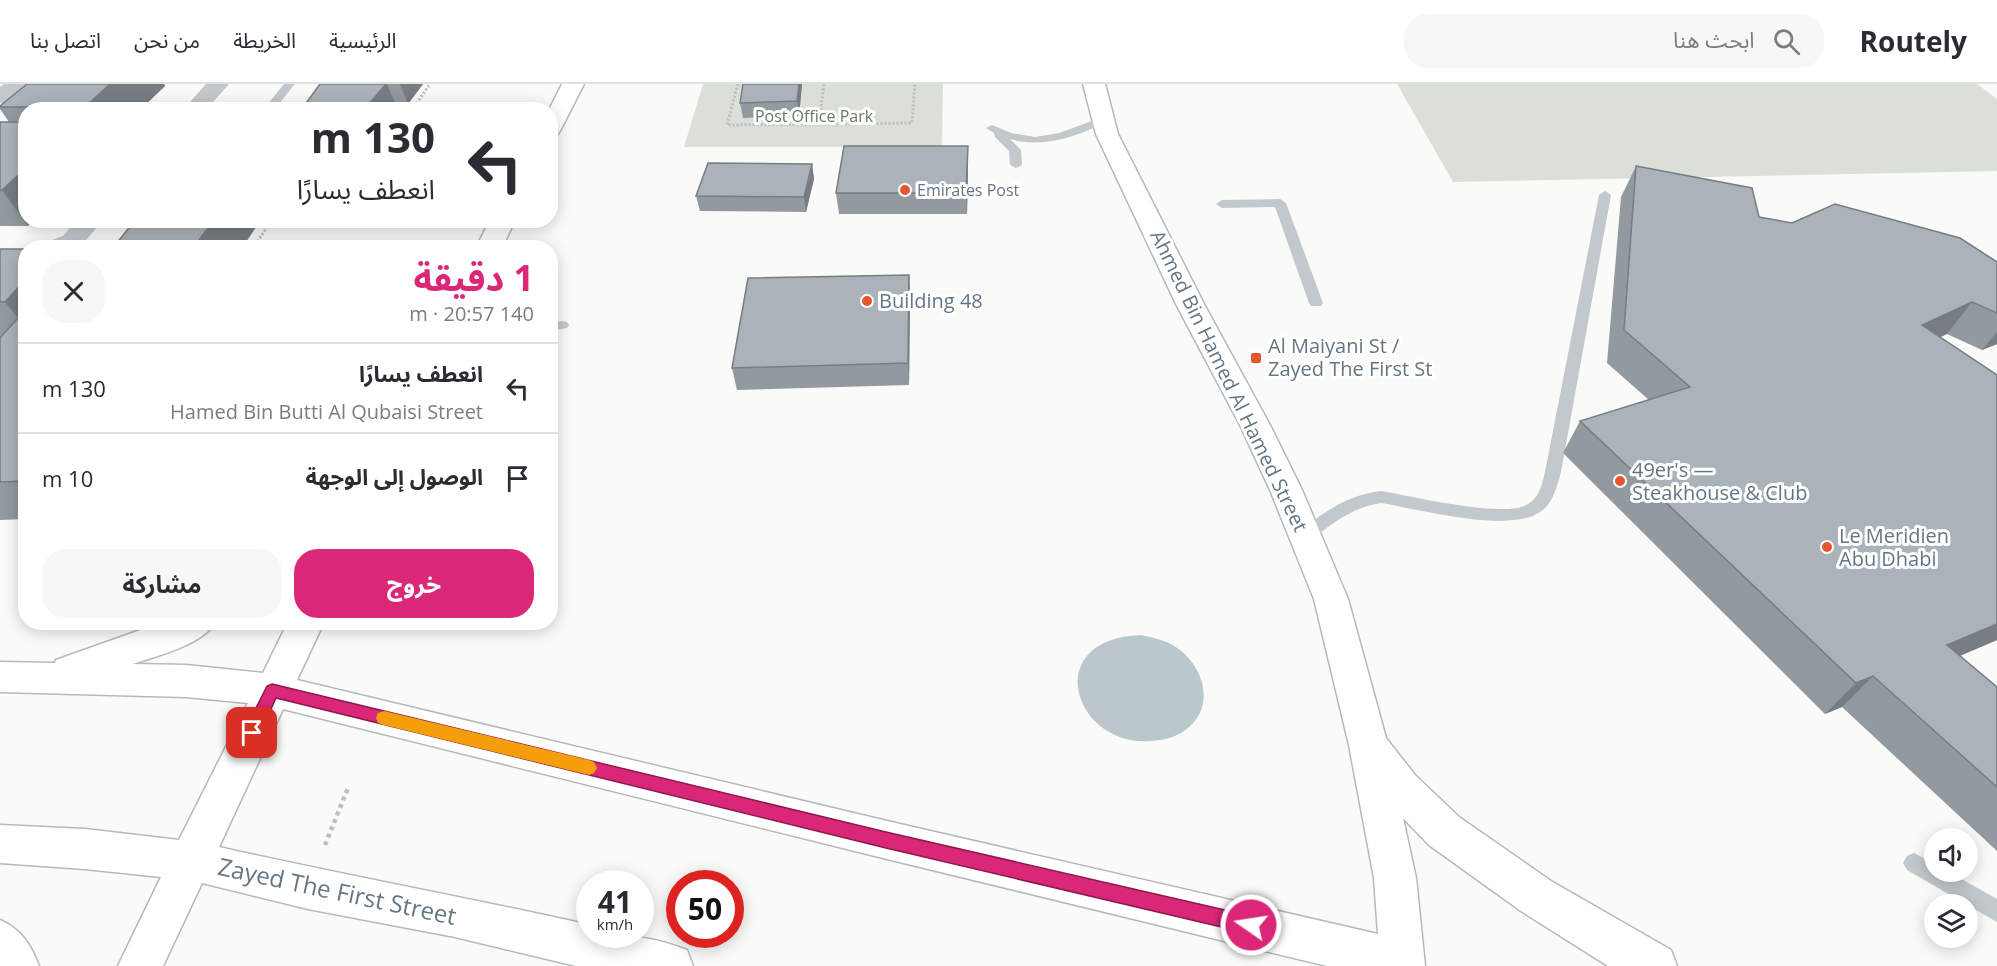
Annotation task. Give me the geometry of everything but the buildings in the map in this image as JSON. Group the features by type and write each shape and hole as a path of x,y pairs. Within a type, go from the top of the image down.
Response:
{"main road":[{"path":"558,113 573,84"},
{"name":"Ahmed Bin Hamed Al Hamed Street","path":"1094,84 1107,134 1190,304 1261,437 1331,599 1368,745 1395,878 1403,964"},
{"path":"51,678 162,639 181,630"},
{"path":"140,966 302,630"},
{"path":"0,677 186,681 272,690 1403,964"},
{"path":"1368,745 1401,788 1444,831 1536,896 1624,950 1655,966"},
{"name":"Zayed The First Street","path":"0,844 86,849 191,861 308,888 455,916 671,966"},
{"path":"0,942 17,966"}],"street":[{"path":"0,97 17,84"},
{"path":"201,102 218,84"},
{"path":"73,240 84,228"}],"lane":[{"path":"275,102 290,84"},
{"path":"1016,165 1015,150 992,128 1008,137 1028,140 1064,138 1103,120"},
{"path":"1305,536 1338,509 1366,498 1381,497 1496,516 1515,516 1534,510 1546,499 1605,195"},
{"path":"1222,204 1280,202 1316,303"},
{"path":"1914,863 1997,910"}],"path":[{"path":"418,102 430,84"},
{"path":"738,84 727,125 912,123 915,84"},
{"path":"819,122 824,84"},
{"path":"325,845 348,789"}],"green space":[{"name":"Post Office Park","path":"703,84 943,84 942,147 684,147"},
{"path":"1397,84 1977,84 1997,99 1997,171 1453,182"}],"shaded area":[{"path":"1141,635 1167,642 1180,650 1195,667 1203,688 1202,709 1196,719 1178,735 1167,739 1130,740 1107,730 1089,714 1080,695 1078,674 1088,655 1108,641"}],"slow traffic":[{"path":"384,718 589,768"}],"place":[{"name":"Emirates Post","path":"905,190"},
{"name":"Building 48","path":"867,301"},
{"name":"Al Maiyani St / Zayed The First St","path":"1256,358"},
{"name":"49er's — Steakhouse & Club","path":"1620,481"},
{"name":"Le Meridien Abu Dhabi","path":"1827,547"}],"route":[{"path":"252,733 272,690 886,840 1251,925"}]}
